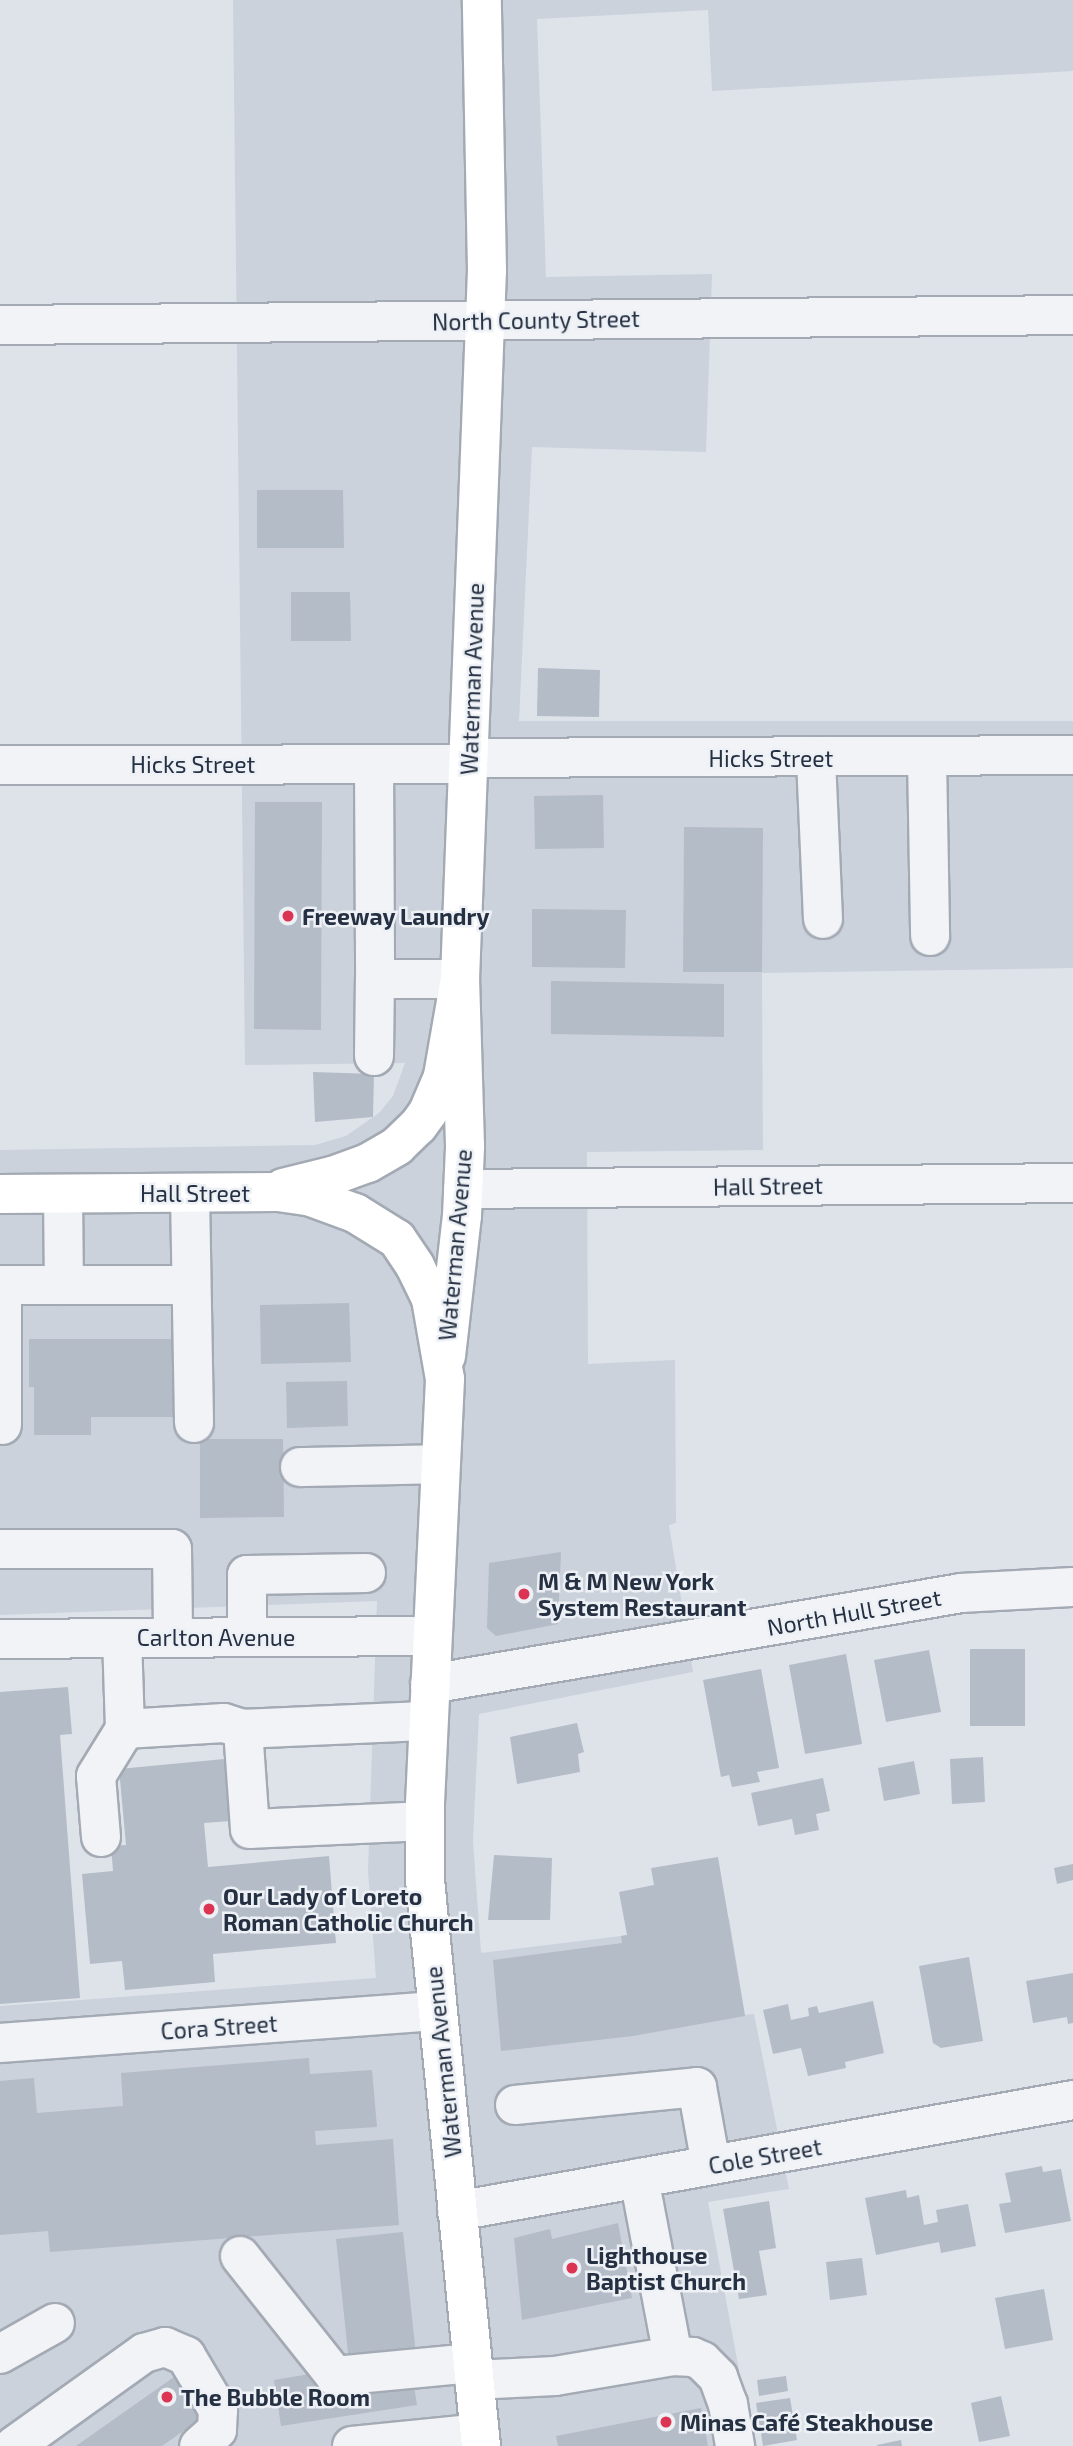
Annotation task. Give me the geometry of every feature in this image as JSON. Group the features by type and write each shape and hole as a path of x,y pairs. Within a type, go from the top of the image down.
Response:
{"main road":[{"name":"Waterman Avenue","path":"480,2439 425,1880 424,1821 444,1379 465,1146 460,979 486,320 487,176 482,0"},
{"path":"264,1192 320,1180 368,1163 397,1146 418,1126 428,1112 443,1076 460,979"},
{"name":"Hall Street","path":"0,1194 293,1193 340,1206 369,1219 397,1239 415,1265 431,1299 444,1379"}],"street":[{"name":"North County Street","path":"0,325 1073,315"},
{"name":"Hicks Street","path":"0,765 374,764 1073,755"},
{"path":"927,757 930,936"},
{"path":"816,759 823,919"},
{"path":"374,764 374,1056"},
{"path":"375,979 460,979"},
{"name":"Hall Street","path":"463,1189 1073,1183"},
{"path":"190,1193 194,1423"},
{"path":"63,1194 64,1285"},
{"path":"2,1425 2,1284 191,1285"},
{"path":"300,1467 440,1464"},
{"path":"0,1549 172,1549 173,1637"},
{"path":"247,1637 247,1575 366,1573"},
{"name":"North Hull Street","path":"125,1729 224,1723 243,1729 429,1702 961,1594 1073,1587"},
{"name":"Carlton Avenue","path":"0,1639 432,1636"},
{"path":"101,1837 96,1776 125,1729 122,1638"},
{"path":"243,1729 250,1829 424,1821"},
{"name":"Cora Street","path":"0,2043 437,2011"},
{"path":"516,2105 697,2087 711,2165"},
{"name":"Cole Street","path":"457,2211 1073,2100"},
{"path":"639,2178 673,2356"},
{"path":"240,2256 335,2376 473,2371 555,2376 673,2356 702,2361 718,2377 728,2404 735,2446"},
{"path":"0,2354 55,2323"},
{"path":"14,2446 154,2348 176,2350 186,2356 218,2410 220,2420 217,2430 199,2446"},
{"path":"352,2446 480,2439"}],"shaded area":[{"path":"233,0 1073,0 1073,71 712,91 708,10 537,19 546,277 712,274 706,452 532,447 519,721 1073,721 1073,968 762,973 763,1150 587,1152 588,1364 675,1360 676,1523 669,1525 693,1672 479,1714 473,1841 481,1953 621,1936 729,1918 745,2015 754,2014 789,2189 708,2202 753,2446 0,2446 0,2006 376,1978 368,1871 377,1601 0,1615 0,1150 315,1145 346,1136 379,1113 393,1096 405,1063 245,1065"}],"building":[{"path":"257,490 343,490 344,548 257,548"},
{"path":"291,592 350,592 351,641 291,641"},
{"path":"538,668 600,670 599,717 537,716"},
{"path":"603,795 604,848 535,849 534,796"},
{"name":"Freeway Laundry","path":"255,802 322,802 321,1030 254,1029"},
{"path":"684,827 763,828 762,972 683,972"},
{"path":"532,909 626,910 625,968 532,967"},
{"path":"551,981 724,984 724,1037 551,1034"},
{"path":"313,1072 374,1074 373,1117 315,1122"},
{"path":"349,1303 351,1362 261,1364 260,1305"},
{"path":"29,1339 178,1339 178,1417 91,1417 91,1435 34,1435 34,1387 29,1387"},
{"path":"347,1381 348,1426 287,1428 286,1382"},
{"path":"200,1439 283,1439 284,1517 200,1518"},
{"name":"M & M New York System Restaurant","path":"561,1552 558,1624 496,1636 487,1628 489,1563"},
{"path":"970,1649 1025,1649 1025,1726 970,1726"},
{"path":"929,1650 941,1712 886,1722 874,1660"},
{"path":"846,1654 862,1744 805,1754 789,1665"},
{"path":"761,1669 779,1768 757,1772 760,1782 732,1787 729,1775 721,1777 703,1680"},
{"path":"68,1687 72,1734 60,1735 80,1998 0,2004 0,1692"},
{"path":"577,1723 584,1752 578,1754 580,1772 517,1784 510,1737"},
{"path":"983,1757 985,1802 952,1804 950,1759"},
{"name":"Our Lady of Loreto Roman Catholic Church","path":"224,1759 230,1821 204,1823 208,1867 329,1856 336,1943 213,1954 215,1982 125,1990 122,1961 90,1964 82,1874 113,1871 111,1846 126,1845 119,1769"},
{"path":"914,1761 920,1794 884,1801 878,1768"},
{"path":"823,1778 830,1811 816,1814 819,1830 795,1835 792,1819 758,1826 751,1793"},
{"path":"494,1855 552,1858 550,1920 488,1920"},
{"path":"718,1857 745,2016 633,2036 501,2051 493,1960 622,1943 621,1936 627,1935 619,1892 654,1885 651,1868"},
{"path":"1073,1864 1073,1880 1057,1884 1054,1868"},
{"path":"969,1957 983,2041 941,2048 933,2043 919,1966"},
{"path":"1073,1973 1073,2023 1068,2024 1067,2017 1033,2023 1026,1981"},
{"path":"873,2001 884,2053 845,2062 846,2068 808,2076 801,2048 773,2054 763,2010 788,2004 791,2020 809,2016 808,2008 817,2006 819,2013"},
{"path":"309,2058 310,2074 372,2070 377,2127 315,2131 316,2145 393,2139 399,2225 50,2252 48,2231 0,2235 0,2081 34,2078 37,2113 123,2106 121,2073"},
{"path":"1042,2166 1043,2172 1061,2169 1071,2221 1005,2233 999,2204 1011,2202 1005,2173"},
{"path":"906,2190 907,2198 919,2195 924,2225 938,2222 936,2210 968,2204 976,2246 941,2253 939,2242 876,2255 865,2198"},
{"path":"769,2201 776,2248 759,2251 767,2295 739,2299 723,2209"},
{"name":"Lighthouse Baptist Church","path":"618,2223 632,2298 522,2320 514,2238 550,2229 552,2239"},
{"path":"403,2232 416,2355 349,2362 336,2239"},
{"path":"862,2258 867,2295 830,2300 826,2262"},
{"path":"1044,2289 1053,2340 1005,2349 995,2298"},
{"path":"316,2373 319,2395 413,2380 417,2405 281,2426 274,2380"},
{"path":"786,2376 788,2391 759,2396 757,2380"},
{"name":"The Bubble Room","path":"174,2377 202,2418 162,2446 76,2446"},
{"path":"1001,2396 1010,2436 979,2442 971,2403"},
{"path":"790,2398 797,2440 763,2446 756,2403"},
{"name":"Minas Café Steakhouse","path":"701,2408 708,2446 558,2446 556,2436"},
{"path":"901,2440 902,2446 877,2446 877,2445"}],"place":[{"name":"Freeway Laundry","path":"288,916"},
{"name":"M & M New York System Restaurant","path":"524,1594"},
{"name":"Our Lady of Loreto Roman Catholic Church","path":"209,1909"},
{"name":"Lighthouse Baptist Church","path":"572,2268"},
{"name":"The Bubble Room","path":"167,2397"},
{"name":"Minas Café Steakhouse","path":"666,2422"}]}
